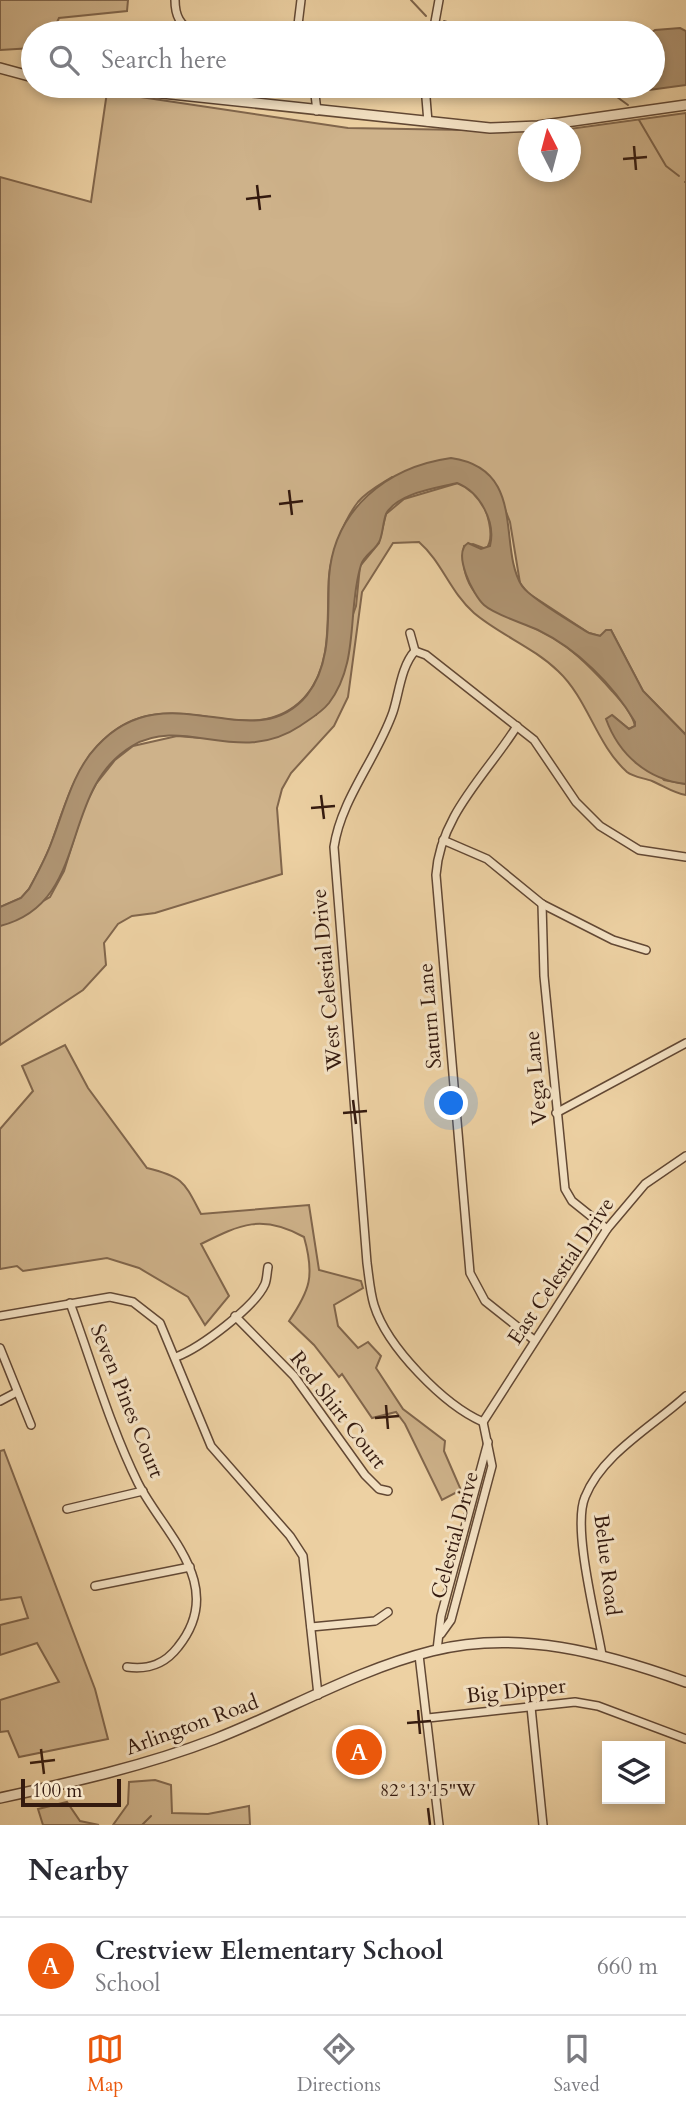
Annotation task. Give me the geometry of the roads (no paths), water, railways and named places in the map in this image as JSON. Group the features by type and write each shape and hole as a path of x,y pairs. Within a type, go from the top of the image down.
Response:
{"street":[{"path":"175,0 175,14 180,21"},
{"path":"298,21 301,0"},
{"path":"435,21 439,0"},
{"path":"0,68 21,74"},
{"path":"201,98 475,128 514,127 686,105"},
{"path":"315,98 317,111"},
{"path":"426,98 428,122"},
{"path":"410,633 415,652 426,655 540,747 576,802 600,826 639,850 686,857"},
{"name":"West Celestial Drive","path":"415,652 408,660 386,729 339,825 334,847 367,1263 374,1306 397,1348 443,1394 483,1422"},
{"name":"Saturn Lane","path":"517,726 462,801 443,840 436,875 470,1273 485,1301 534,1340"},
{"path":"443,840 487,859 542,904 613,940 646,950"},
{"name":"Vega Lane","path":"542,904 540,927 556,1114 568,1195 607,1229"},
{"path":"556,1114 686,1043"},
{"name":"East Celestial Drive","path":"483,1422 607,1229 645,1184 686,1156"},
{"path":"176,1357 208,1341 235,1316 265,1285 268,1267"},
{"path":"0,1316 110,1297 133,1302 160,1323 211,1446 300,1549 307,1576 318,1695"},
{"name":"Seven Pines Court","path":"70,1303 143,1491 180,1544 190,1567 194,1612 182,1642 169,1657 154,1666 127,1667"},
{"name":"Red Shirt Court","path":"235,1316 294,1376 365,1475 379,1489 388,1491"},
{"path":"0,1348 31,1424"},
{"path":"0,1401 17,1392"},
{"name":"Belue Road","path":"602,1655 581,1529 583,1501 611,1460 686,1396"},
{"name":"Celestial Drive","path":"437,1650 441,1634 451,1620 492,1466 483,1422"},
{"path":"67,1509 143,1491"},
{"path":"95,1586 190,1567"},
{"path":"311,1626 375,1621 388,1612"},
{"name":"Arlington Road","path":"0,1798 163,1758 390,1665 437,1650 464,1645 514,1643 564,1647 602,1655 686,1682"},
{"path":"419,1655 439,1825"},
{"name":"Big Dipper","path":"428,1718 585,1704 686,1739"},
{"path":"531,1707 543,1825"}],"waterway":[{"path":"411,0 426,16"},
{"path":"618,98 628,105"},
{"path":"639,120 666,166 679,176"},
{"path":"142,1825 151,1816"}],"place":[{"name":"Crestview Elementary School","path":"359,1752"}]}
